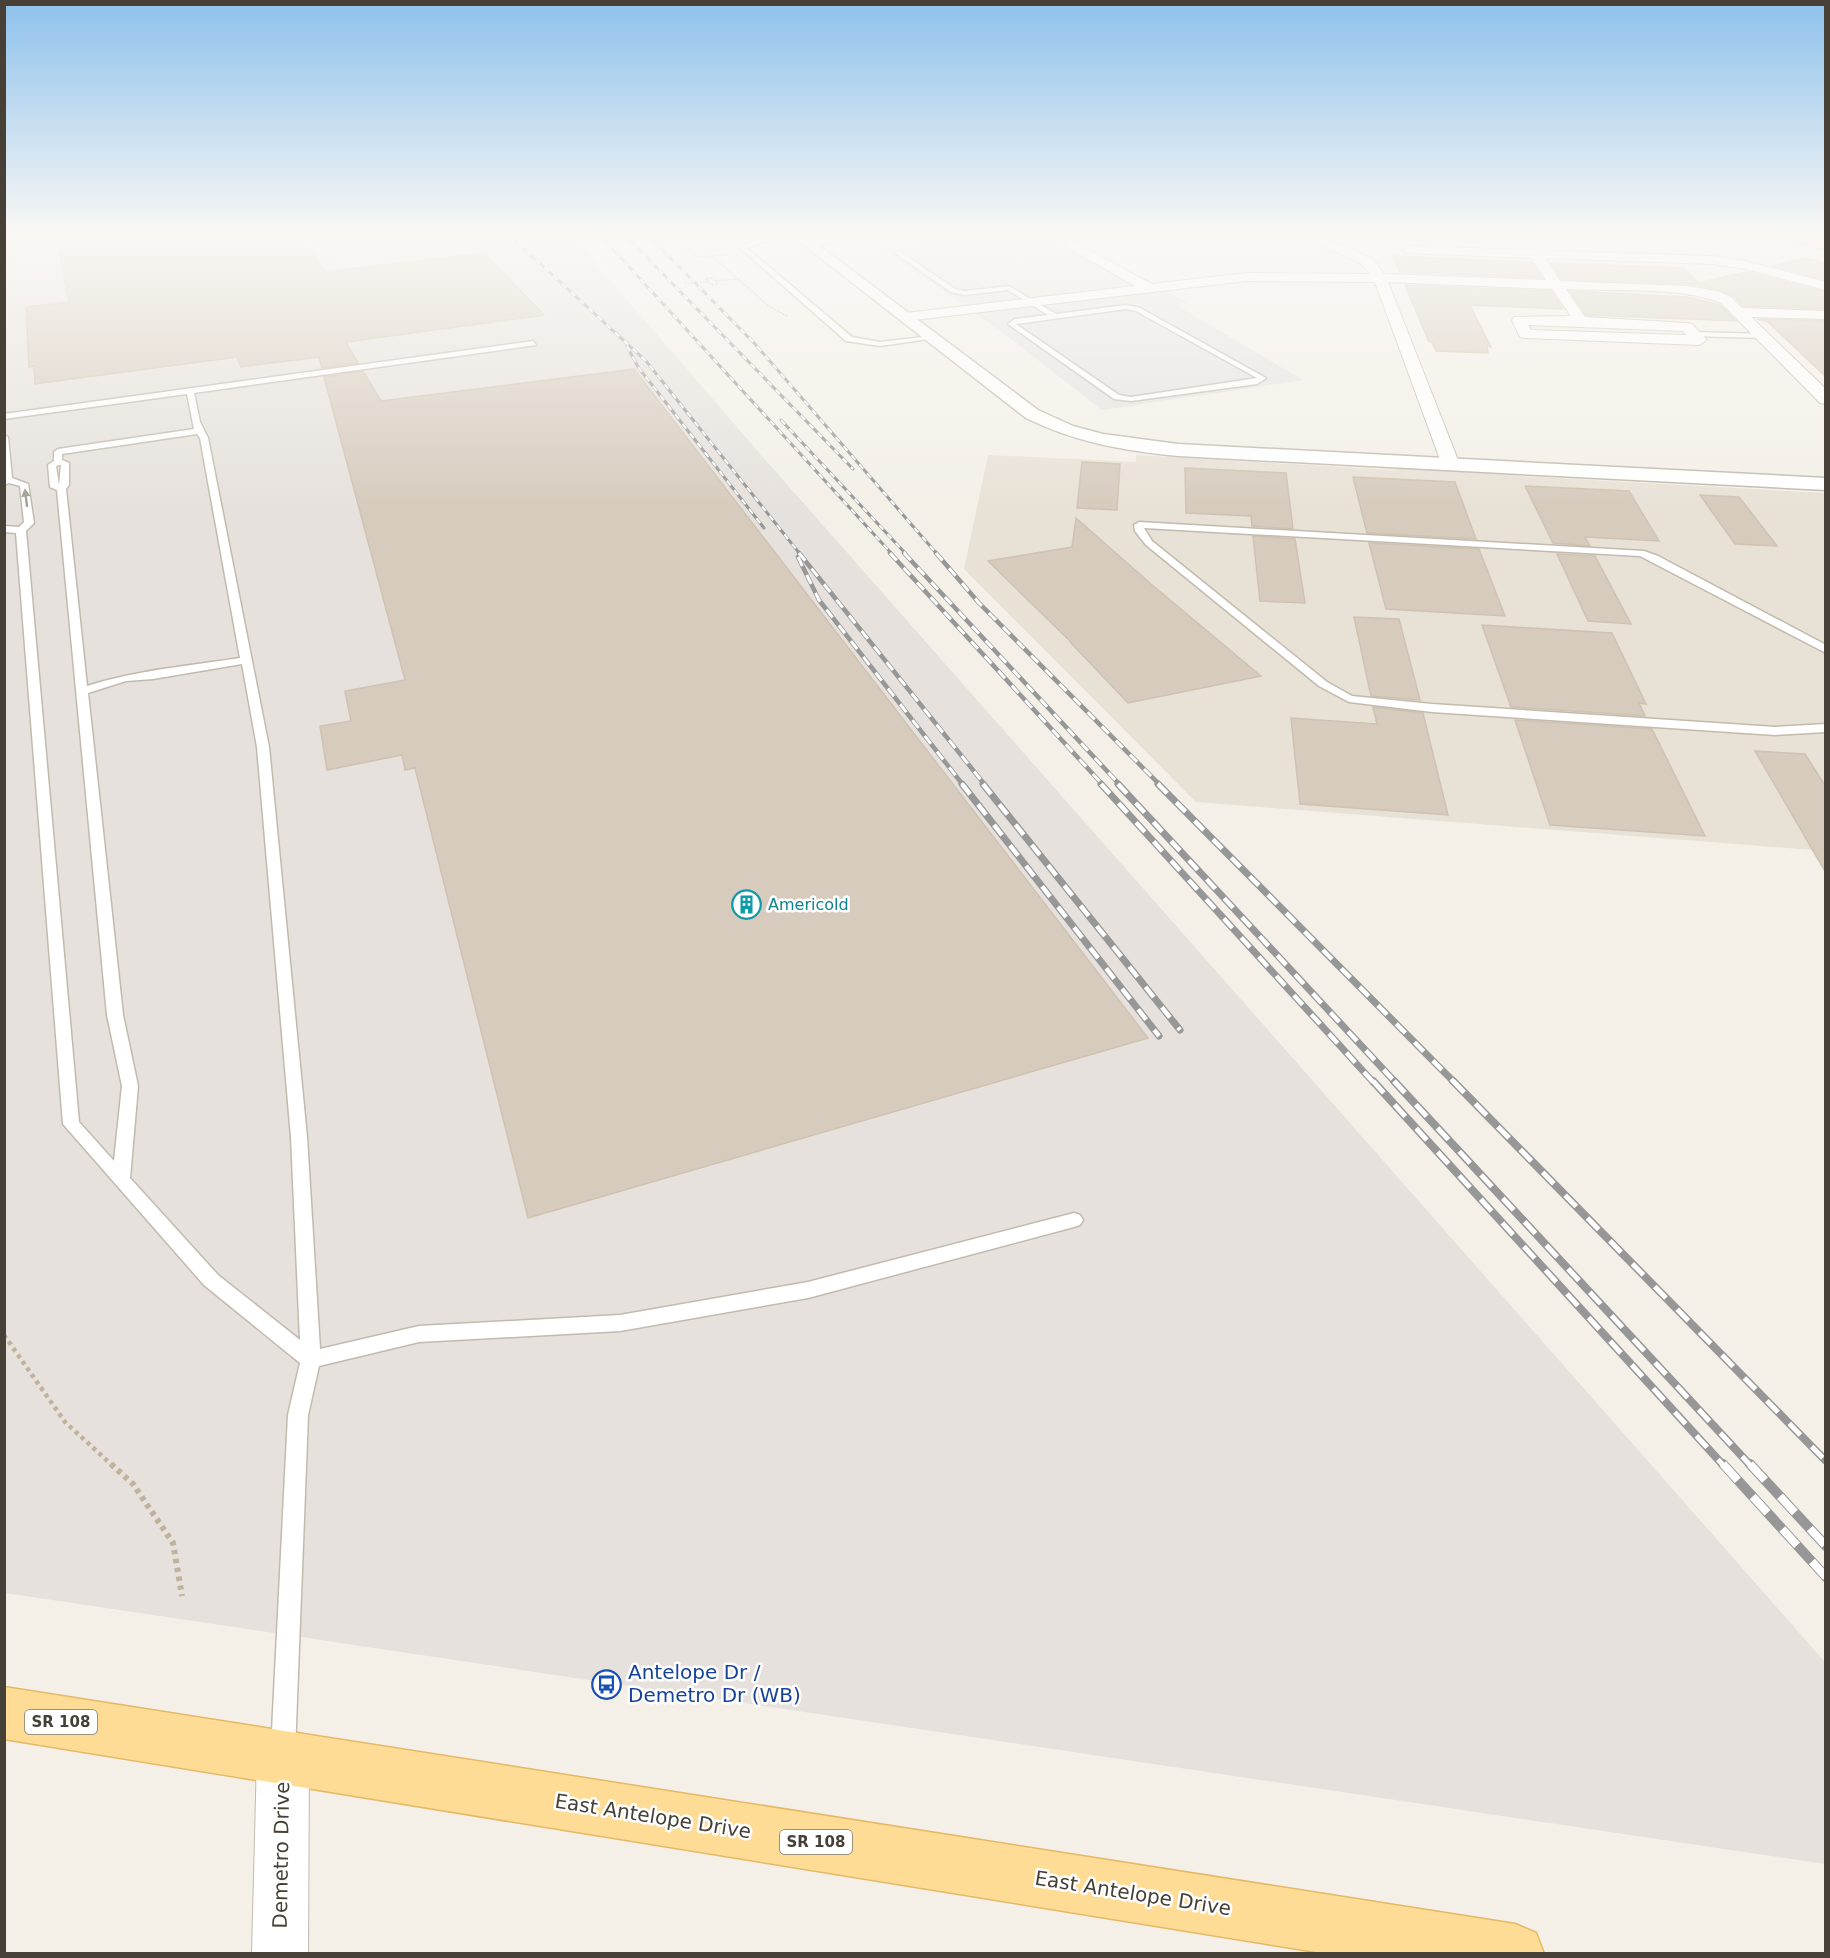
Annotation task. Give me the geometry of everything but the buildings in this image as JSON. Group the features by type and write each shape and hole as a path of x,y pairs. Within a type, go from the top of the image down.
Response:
{"main road":[{"name":"East Antelope Drive","path":"4,1713 1515,1953"}],"street":[{"path":"918,326 1032,414 1057,426 1094,438 1169,450 1826,484"},
{"path":"1398,326 1451,465"},
{"path":"1522,326 1525,334 1698,340 1687,327 1676,326"},
{"path":"1754,326 1826,399"},
{"path":"1805,378 1826,379"},
{"name":"Demetro Drive","path":"280,1953 283,1757"}],"lane":[{"path":"834,326 849,339 862,342 880,344 932,338"},
{"path":"1014,326 1123,399 1257,382 1262,378 1169,326"},
{"path":"1693,334 1763,336"},
{"path":"4,417 533,343"},
{"path":"190,391 198,431 204,438 263,747 299,1137 311,1360 298,1415 283,1757"},
{"path":"121,1180 130,1086 116,1015 87,690 61,488 65,486 65,463 58,462 58,452 198,431"},
{"path":"4,438 6,481 24,484 29,523 21,530 4,529"},
{"path":"1826,650 1655,558 1641,553 1139,525 1140,531 1149,543 1323,684 1349,699 1432,708 1702,727 1775,731 1826,728"},
{"path":"21,530 70,1125 211,1280 311,1360"},
{"path":"87,690 100,690 147,681 153,676 247,660"},
{"path":"311,1360 419,1334 620,1323 808,1290 1074,1220"}],"path":[{"path":"4,1335 65,1422 133,1484 173,1543 182,1596"}],"shaded area":[{"path":"4,326 650,326 1825,1662 1825,1864 5,1593"},
{"path":"994,326 1212,326 1303,380 1102,410"},
{"path":"988,455 1136,462 1136,455 1393,470 1402,468 1508,473 1519,476 1825,493 1825,851 1196,802 964,569"}],"railway":[{"path":"608,326 646,361 800,554"},
{"path":"684,326 892,554"},
{"path":"714,326 853,469"},
{"path":"738,326 937,554"},
{"path":"627,346 638,367 764,528"},
{"path":"781,420 906,554"},
{"path":"799,553 985,785"},
{"path":"890,553 1103,785"},
{"path":"904,553 1120,785"},
{"path":"936,553 979,603 1160,785"},
{"path":"798,557 819,600 963,785"},
{"path":"962,784 1159,1036"},
{"path":"983,784 1180,1030"},
{"path":"1101,784 1374,1083"},
{"path":"1118,784 1396,1083"},
{"path":"1158,784 1455,1083"},
{"path":"1373,1081 1724,1466"},
{"path":"1394,1081 1751,1466"},
{"path":"1453,1081 1826,1461"},
{"path":"1723,1464 1826,1577"},
{"path":"1750,1464 1826,1546"}],"place":[{"name":"Americold","path":"747,904"},
{"name":"Antelope Dr / Demetro Dr (WB)","path":"607,1684"}]}
